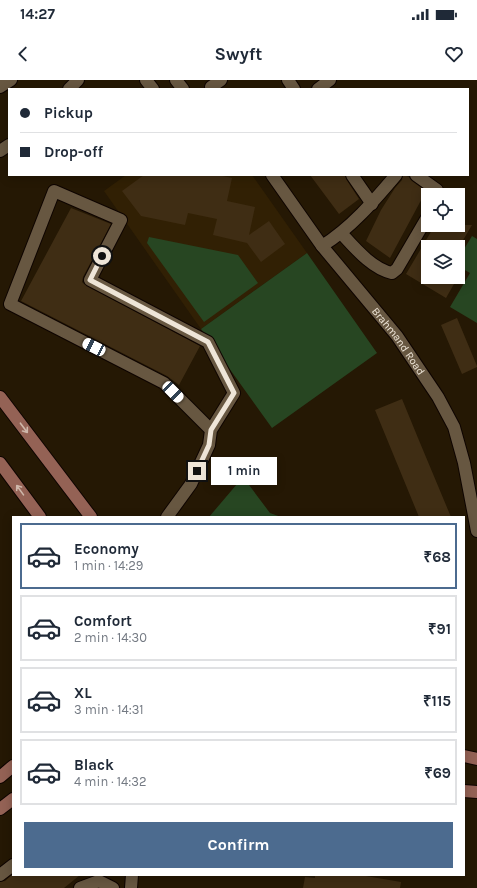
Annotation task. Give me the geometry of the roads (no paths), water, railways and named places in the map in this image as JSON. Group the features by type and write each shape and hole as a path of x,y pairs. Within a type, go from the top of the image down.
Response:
{"street":[{"path":"0,87 11,80"},
{"path":"70,88 78,80"},
{"path":"146,80 152,88"},
{"path":"176,80 182,88"},
{"path":"209,85 221,80"},
{"path":"319,88 330,80"},
{"name":"Brahmand Road","path":"273,176 322,246 397,336 440,402 454,427 464,463 477,531"},
{"path":"353,176 372,204"},
{"path":"322,246 341,232 372,204 395,176"},
{"path":"417,176 434,188"},
{"path":"168,516 191,484 209,445 211,430 234,393 208,342 90,280 121,220 54,191 10,304 164,383 211,430"},
{"path":"341,232 359,253 386,271 392,273 397,269 421,228"},
{"path":"0,397 91,516"},
{"path":"0,462 39,516"},
{"path":"465,756 477,759"},
{"path":"0,776 12,767"},
{"path":"465,790 477,792"},
{"path":"0,809 12,800"},
{"path":"0,876 12,866"},
{"path":"131,888 132,876"},
{"path":"89,882 99,881 113,888"}]}
